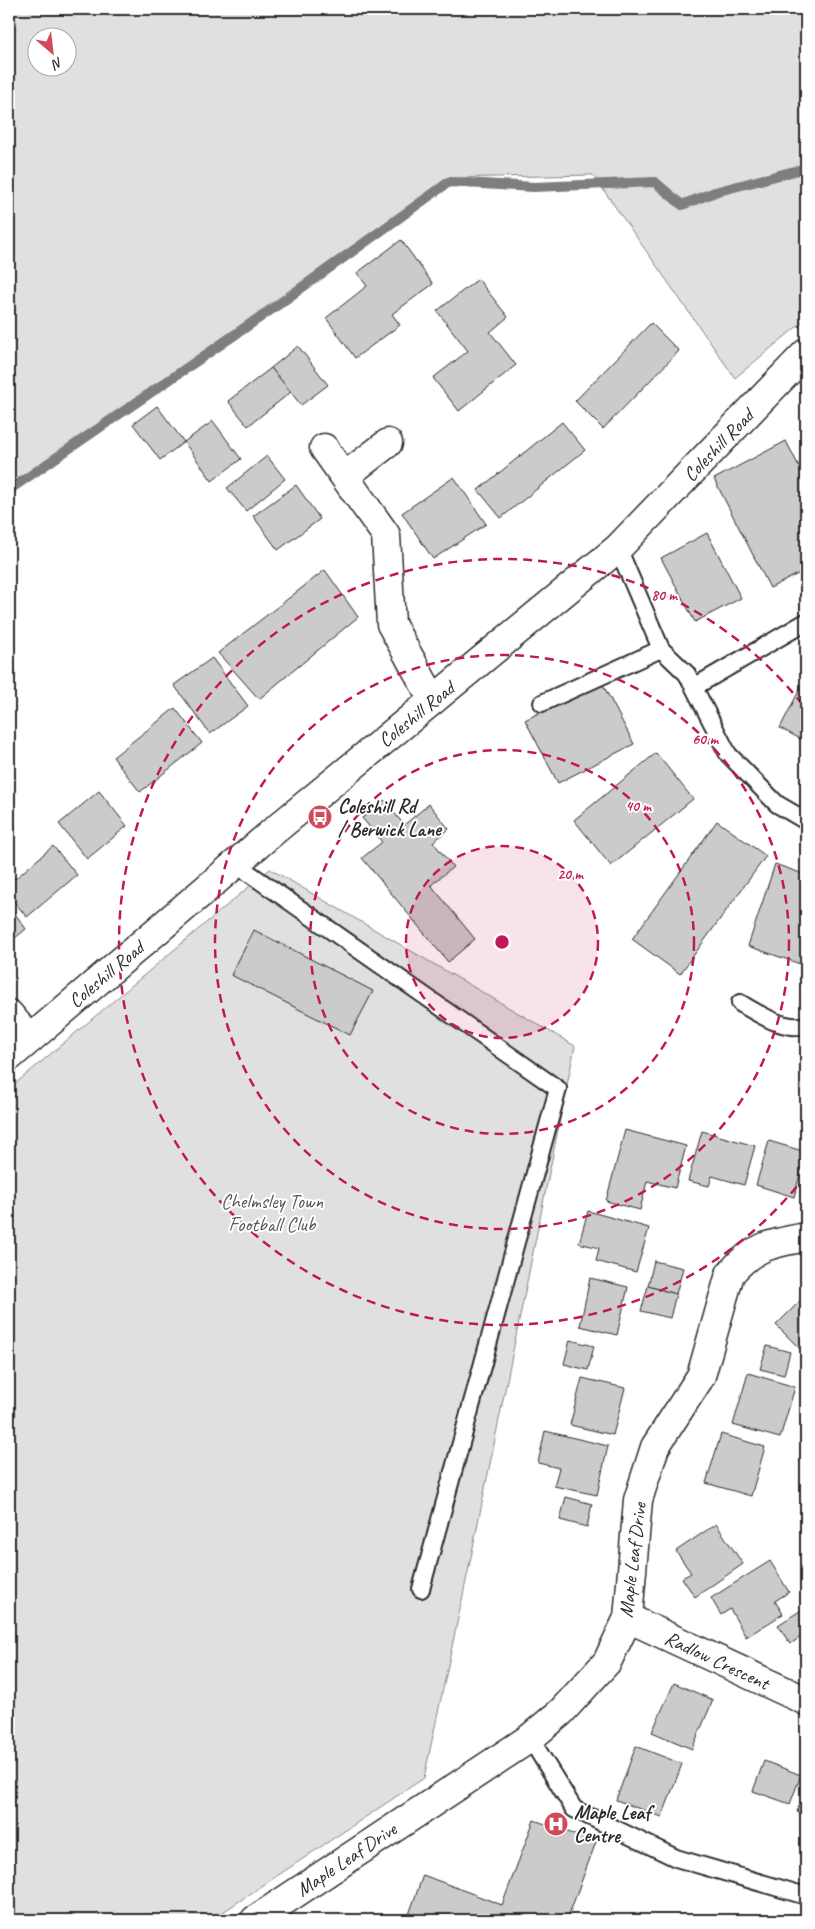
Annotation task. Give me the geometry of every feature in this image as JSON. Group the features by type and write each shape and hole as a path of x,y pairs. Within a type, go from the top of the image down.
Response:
{"street":[{"name":"Coleshill Road","path":"9,1057 236,864 618,548 806,353"},
{"path":"345,476 388,442"},
{"path":"324,448 386,535 391,624 433,700"},
{"path":"9,1014 30,1039"},
{"name":"Maple Leaf Drive","path":"255,1920 530,1738 561,1712 607,1662 628,1618 638,1500 655,1447 701,1376 730,1274 740,1262 754,1251 772,1243 806,1237"},
{"name":"Radlow Crescent","path":"628,1618 806,1701"}],"lane":[{"path":"618,548 661,649 687,674 728,754 777,804 806,821"},
{"path":"694,687 806,622"},
{"path":"542,703 661,649"},
{"path":"236,864 558,1089 421,1589"},
{"path":"740,1003 767,1018 797,1027 806,1025"},
{"path":"530,1738 574,1808 676,1858 806,1896"}],"green space":[{"path":"9,9 806,9 806,319 735,378 593,175 448,178 9,489"},
{"name":"Chelmsley Town Football Club","path":"270,869 575,1046 424,1778 211,1920 9,1920 9,1089"}],"building":[{"path":"401,240 433,284 392,314 400,325 355,358 326,318 367,286 357,273"},
{"path":"478,279 508,317 490,332 516,365 459,411 433,378 468,351 437,311"},
{"path":"651,323 679,351 603,429 575,401"},
{"path":"298,346 328,385 301,405 271,368"},
{"path":"271,368 291,392 248,426 228,401"},
{"path":"157,406 184,442 160,460 133,424"},
{"path":"213,421 241,459 212,481 184,442"},
{"path":"562,422 585,450 501,518 478,490"},
{"path":"786,441 806,480 806,570 770,588 714,479"},
{"path":"267,456 285,479 246,511 227,488"},
{"path":"454,477 486,524 433,559 402,513"},
{"path":"296,485 320,519 278,550 253,516"},
{"path":"707,533 741,598 695,622 661,558"},
{"path":"325,570 358,617 259,699 218,653"},
{"path":"212,658 248,706 210,734 174,685"},
{"path":"806,677 806,742 780,728"},
{"path":"601,681 634,744 558,783 525,720"},
{"path":"175,708 202,743 140,792 113,757"},
{"path":"656,753 693,799 611,866 574,820"},
{"path":"99,791 127,826 87,859 59,824"},
{"path":"384,800 404,825 429,804 449,829 433,842 453,867 431,885 475,939 448,962 362,858 382,842 362,818"},
{"path":"717,821 766,856 680,974 632,939"},
{"path":"53,846 77,875 27,917 9,896 9,871 15,879"},
{"path":"775,864 806,875 806,966 748,946"},
{"path":"9,905 26,929 9,943"},
{"path":"254,930 373,991 350,1035 231,975"},
{"path":"625,1130 686,1146 675,1188 647,1181 640,1210 606,1201"},
{"path":"702,1131 755,1146 744,1185 712,1176 709,1186 688,1181"},
{"path":"769,1141 806,1152 794,1197 756,1185"},
{"path":"588,1211 649,1228 636,1272 596,1261 599,1248 579,1243"},
{"path":"654,1261 683,1268 676,1294 648,1286"},
{"path":"590,1278 628,1287 617,1335 580,1326"},
{"path":"648,1286 676,1294 670,1318 641,1311"},
{"path":"806,1295 806,1355 776,1325"},
{"path":"570,1340 594,1346 588,1370 564,1364"},
{"path":"767,1346 790,1352 784,1375 760,1369"},
{"path":"748,1373 795,1387 780,1438 733,1425"},
{"path":"582,1378 625,1388 613,1435 570,1425"},
{"path":"545,1431 608,1446 597,1495 554,1486 559,1468 538,1463"},
{"path":"721,1434 765,1447 751,1496 706,1483"},
{"path":"566,1497 592,1504 587,1527 560,1520"},
{"path":"716,1524 743,1564 695,1597 682,1578 691,1573 676,1551"},
{"path":"770,1561 789,1592 775,1601 783,1614 746,1637 730,1609 721,1615 711,1598"},
{"path":"803,1609 806,1614 806,1634 790,1644 778,1625"},
{"path":"674,1683 713,1700 692,1749 652,1732"},
{"path":"636,1746 682,1764 662,1817 616,1800"},
{"path":"764,1761 801,1775 790,1804 753,1791"},
{"path":"806,1786 806,1816 797,1812"},
{"path":"534,1820 596,1842 567,1920 407,1920 423,1875 502,1905"}],"waterway":[{"path":"9,490 271,310 449,182 534,187 655,182 682,205 715,192 806,168"}],"place":[{"name":"Coleshill Rd / Berwick Lane","path":"320,817"},
{"name":"Maple Leaf Centre","path":"556,1824"}]}
